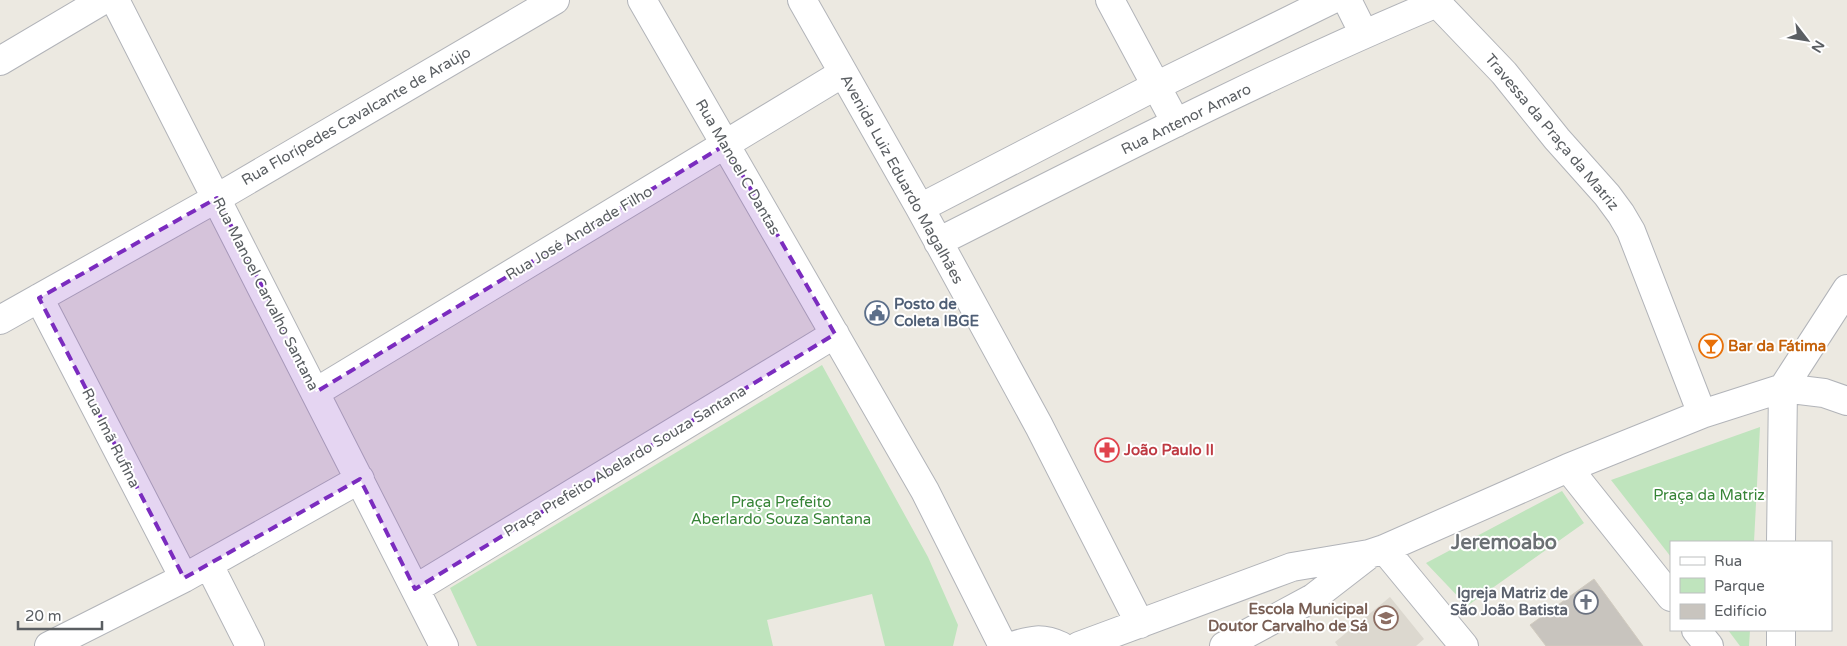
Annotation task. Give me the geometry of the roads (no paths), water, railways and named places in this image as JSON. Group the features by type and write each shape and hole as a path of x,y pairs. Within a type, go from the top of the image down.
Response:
{"street":[{"path":"0,61 102,0"},
{"name":"Rua Manoel Carvalho Santana","path":"115,0 415,589"},
{"name":"Rua Florípedes Cavalcante de Araújo","path":"0,320 217,198 555,0"},
{"name":"Rua Manoel C Dantas","path":"642,0 834,334"},
{"name":"Avenida Luiz Eduardo Magalhães","path":"802,0 920,208 1038,426 1140,624"},
{"path":"1110,0 1176,123"},
{"path":"920,208 1156,86 1331,0"},
{"path":"1347,0 1364,34"},
{"name":"Rua Antenor Amaro","path":"938,242 1176,123 1364,34 1437,3"},
{"name":"Travessa da Praça da Matriz","path":"1437,3 1504,73 1621,214 1631,232 1702,414"},
{"name":"Rua José Andrade Filho","path":"316,392 843,73"},
{"path":"1782,541 1782,388 1847,290"},
{"name":"Rua Imã Rufina","path":"39,298 184,578"},
{"path":"834,334 924,491 1003,646"},
{"name":"Praça Prefeito Abelardo Souza Santana","path":"415,589 834,334"},
{"path":"1224,646 1272,635 1313,598 1377,552 1568,468 1702,414 1782,388 1824,394 1847,401"},
{"path":"1568,468 1670,596"},
{"path":"49,646 209,565 360,479"},
{"path":"1079,646 1292,567 1377,552"},
{"path":"1377,552 1464,646"},
{"path":"209,565 250,646"},
{"path":"415,589 444,646"},
{"path":"1697,631 1709,646"},
{"path":"1781,631 1781,646"},
{"path":"1012,646 1031,640 1050,641 1061,646"}],"place":[{"name":"Posto de Coleta IBGE","path":"877,313"},
{"name":"Bar da Fátima","path":"1711,346"},
{"name":"João Paulo II","path":"1107,450"},
{"name":"Igreja Matriz de São João Batista","path":"1586,602"},
{"name":"Escola Municipal Doutor Carvalho de Sá","path":"1386,618"}],"district":[{"name":"Jeremoabo","path":"1504,543"}],"park label":[{"name":"Praça da Matriz","path":"1709,495"},
{"name":"Praça Prefeito Aberlardo Souza Santana","path":"781,510"}]}
